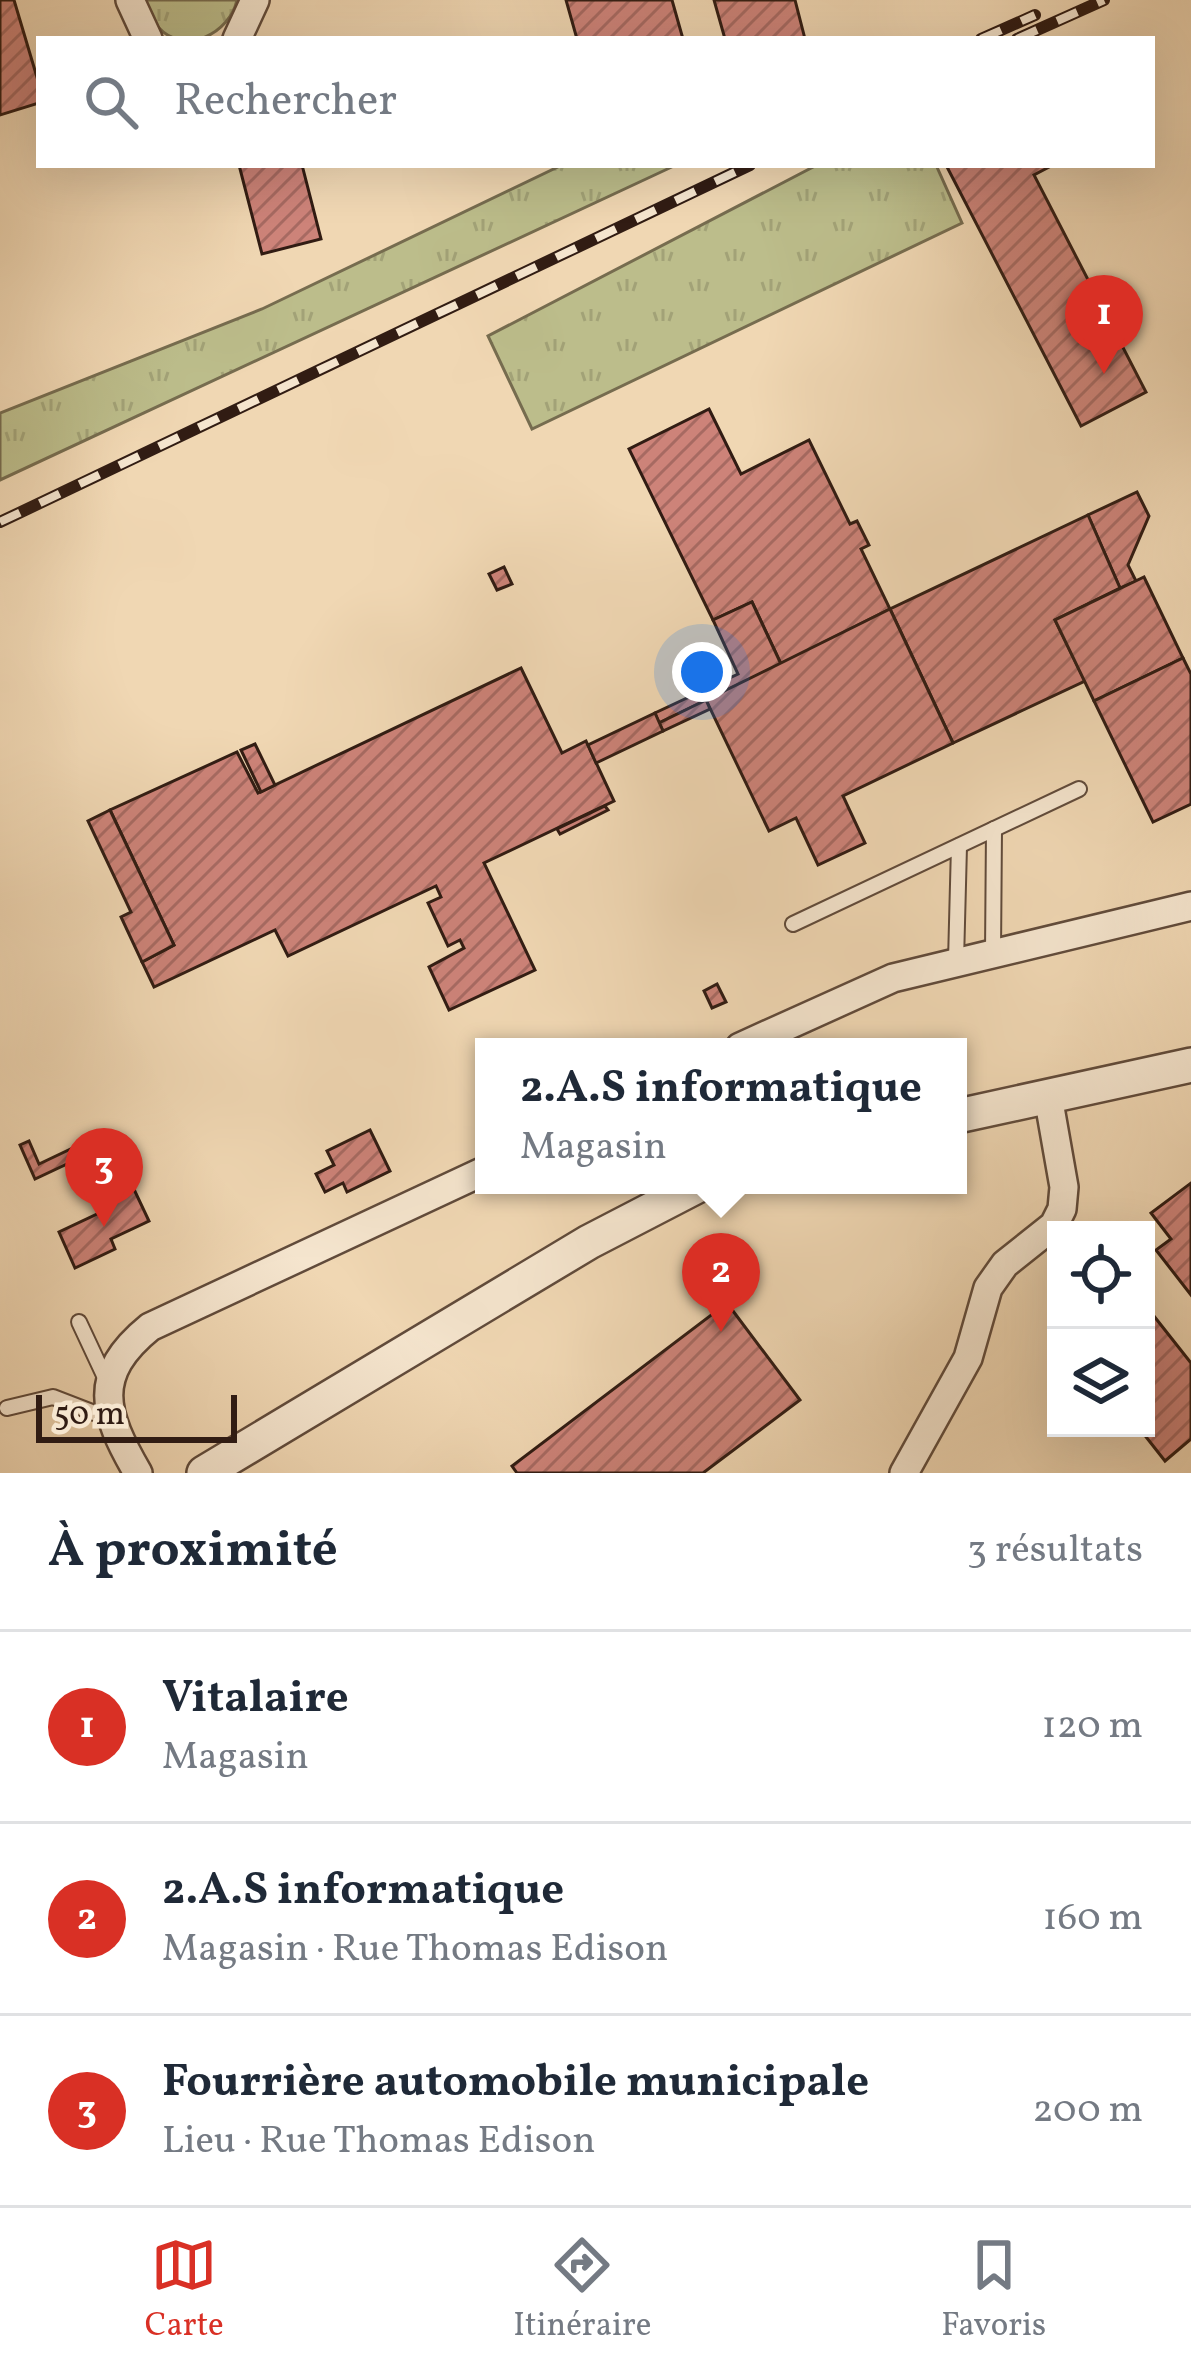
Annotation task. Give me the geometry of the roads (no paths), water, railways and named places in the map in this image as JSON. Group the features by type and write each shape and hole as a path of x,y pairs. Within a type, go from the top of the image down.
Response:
{"street":[{"path":"130,0 147,36"},
{"path":"238,36 255,0"},
{"path":"760,1038 892,978 1191,907"},
{"path":"967,1114 1191,1065"},
{"path":"904,1473 968,1358 988,1288 1005,1264 1054,1225 1062,1208 1064,1187 1048,1096"},
{"path":"138,1473 111,1419 108,1384 127,1346 150,1327 475,1175"},
{"path":"203,1473 589,1242 682,1194"}],"lane":[{"path":"793,924 1079,789"},
{"path":"993,952 994,829"},
{"path":"956,961 959,846"},
{"path":"79,1322 108,1384"},
{"path":"7,1408 53,1397 111,1419"}],"railway":[{"path":"1024,36 1104,0"},
{"path":"988,36 1035,15"},
{"path":"0,522 744,168"}],"place":[{"name":"Vitalaire","path":"1104,374"},
{"name":"Fourrière automobile municipale","path":"104,1227"},
{"name":"2.A.S informatique","path":"721,1332"}]}
